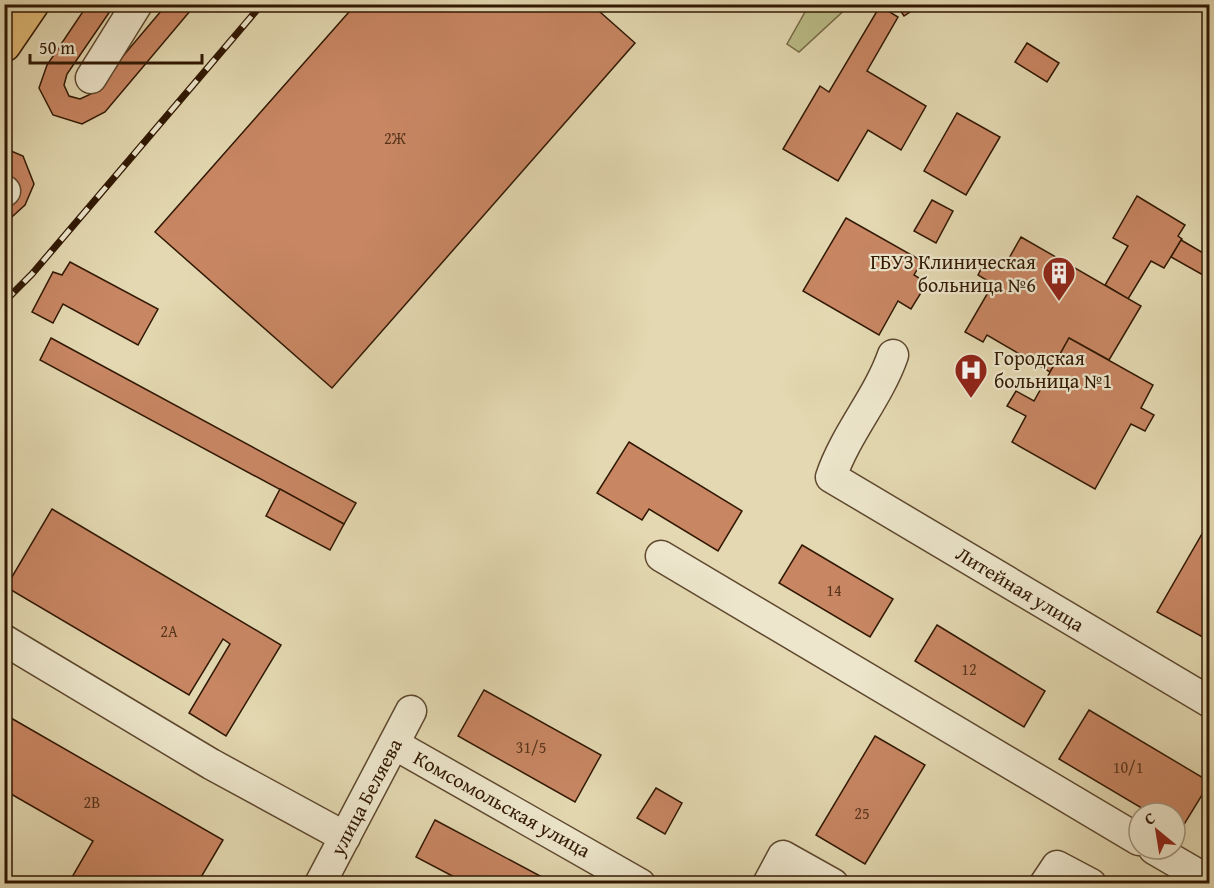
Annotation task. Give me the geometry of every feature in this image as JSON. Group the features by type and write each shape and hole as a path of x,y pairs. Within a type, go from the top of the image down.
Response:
{"main road":[{"path":"4,45 32,4"}],"street":[{"path":"91,78 137,4"},
{"name":"Литейная улица","path":"893,355 884,381 837,458 831,477 1209,702"},
{"path":"661,556 1127,833"},
{"path":"4,640 212,764 345,837"},
{"name":"улица Беляева","path":"321,883 411,711"},
{"name":"Комсомольская улица","path":"394,744 640,884"},
{"path":"768,884 783,856 833,884"},
{"path":"1174,861 1209,882"},
{"path":"1045,884 1057,866 1091,884"}],"green space":[{"path":"809,5 850,5 799,52 787,44"}],"building":[{"path":"88,4 115,4 67,74 64,85 69,96 80,99 91,94 167,4 196,4 105,112 82,124 53,115 39,88 47,65"},
{"path":"356,4 591,4 635,43 332,388 155,232"},
{"path":"896,4 922,4 904,16"},
{"path":"880,6 898,17 867,71 926,106 901,150 868,130 838,181 783,149 820,86 829,92"},
{"path":"1027,43 1059,63 1047,82 1015,62"},
{"path":"957,113 1000,137 966,195 924,171"},
{"path":"4,148 23,156 34,184 25,205 4,224 4,202 15,185 8,170 4,168"},
{"path":"1137,196 1185,225 1178,236 1182,239 1164,268 1151,261 1128,299 1105,285 1128,246 1113,238"},
{"path":"932,200 953,211 936,243 914,231"},
{"path":"846,218 922,261 914,275 927,283 911,309 898,301 879,335 803,291"},
{"name":"ГБУЗ Клиническая больница №6","path":"1021,237 1141,306 1109,360 1069,338 1050,372 987,335 983,342 965,332 993,284 978,275 987,258 1004,267"},
{"path":"1181,240 1210,257 1210,279 1171,257"},
{"path":"70,262 158,309 138,345 63,304 53,323 32,312 53,272 62,275"},
{"path":"51,338 356,503 344,524 40,360"},
{"path":"1069,338 1153,385 1141,408 1154,415 1145,431 1131,424 1095,489 1012,442 1026,416 1007,406 1016,391 1034,401"},
{"path":"629,442 742,511 718,551 649,509 642,520 597,493"},
{"path":"280,489 344,524 330,550 266,516"},
{"path":"52,509 281,645 226,736 189,713 230,644 223,639 189,695 6,587"},
{"path":"1210,520 1210,641 1157,612"},
{"path":"802,545 893,599 870,637 779,583"},
{"path":"937,625 1045,691 1024,727 915,661"},
{"path":"484,690 601,755 575,802 458,736"},
{"path":"1089,710 1210,782 1187,820 1187,801 1130,801 1059,759"},
{"path":"4,714 223,840 197,884 68,884 93,841 4,790"},
{"path":"875,736 925,765 865,864 816,835"},
{"path":"656,788 682,803 665,834 637,818"},
{"path":"435,820 555,884 466,884 416,857"}],"railway":[{"path":"4,302 32,274 262,4"}],"place":[{"name":"ГБУЗ Клиническая больница №6","path":"1059,302"},
{"name":"Городская больница №1","path":"971,399"}]}
